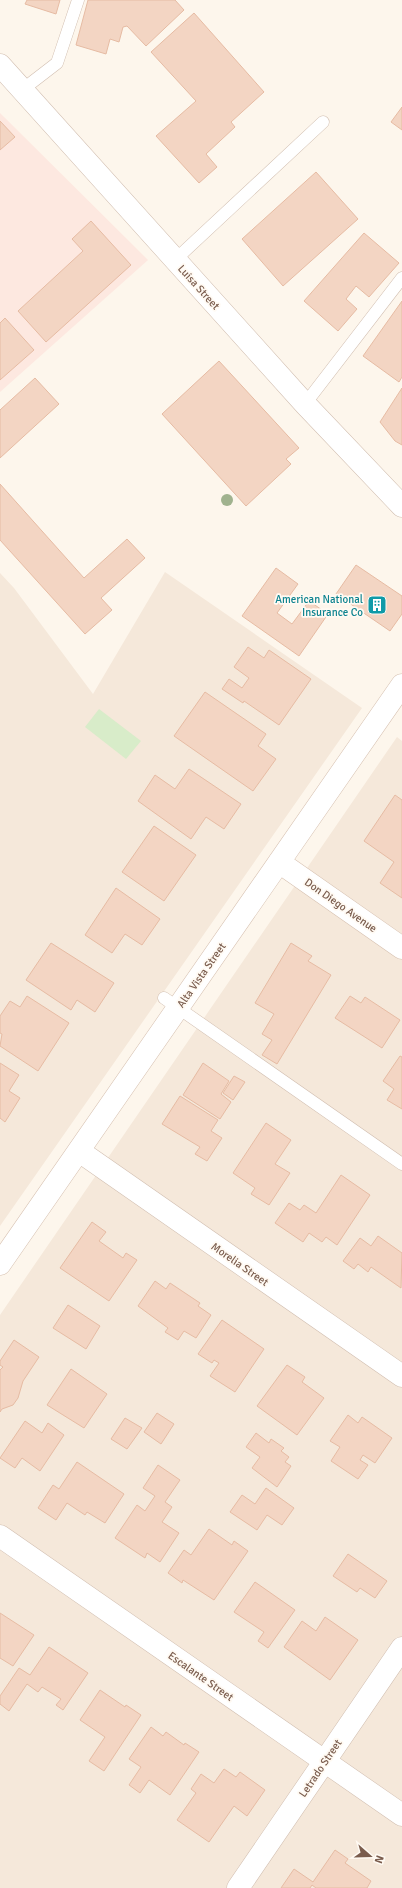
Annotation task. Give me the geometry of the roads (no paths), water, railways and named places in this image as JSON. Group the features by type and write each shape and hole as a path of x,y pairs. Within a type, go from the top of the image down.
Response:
{"street":[{"name":"Luisa Street","path":"0,65 305,404 402,506"},
{"name":"Alta Vista Street","path":"0,1264 79,1151 171,1002 279,862 402,685"},
{"name":"Don Diego Avenue","path":"279,862 402,948"},
{"name":"Morelia Street","path":"79,1151 402,1376"},
{"name":"Escalante Street","path":"0,1536 402,1815"},
{"name":"Letrado Street","path":"238,1888 402,1648"}],"lane":[{"path":"22,90 57,63 78,0"},
{"path":"175,260 323,122"},
{"path":"305,404 402,278"},
{"path":"171,1002 402,1164"}],"place":[{"name":"American National Insurance Co","path":"377,605"}]}
